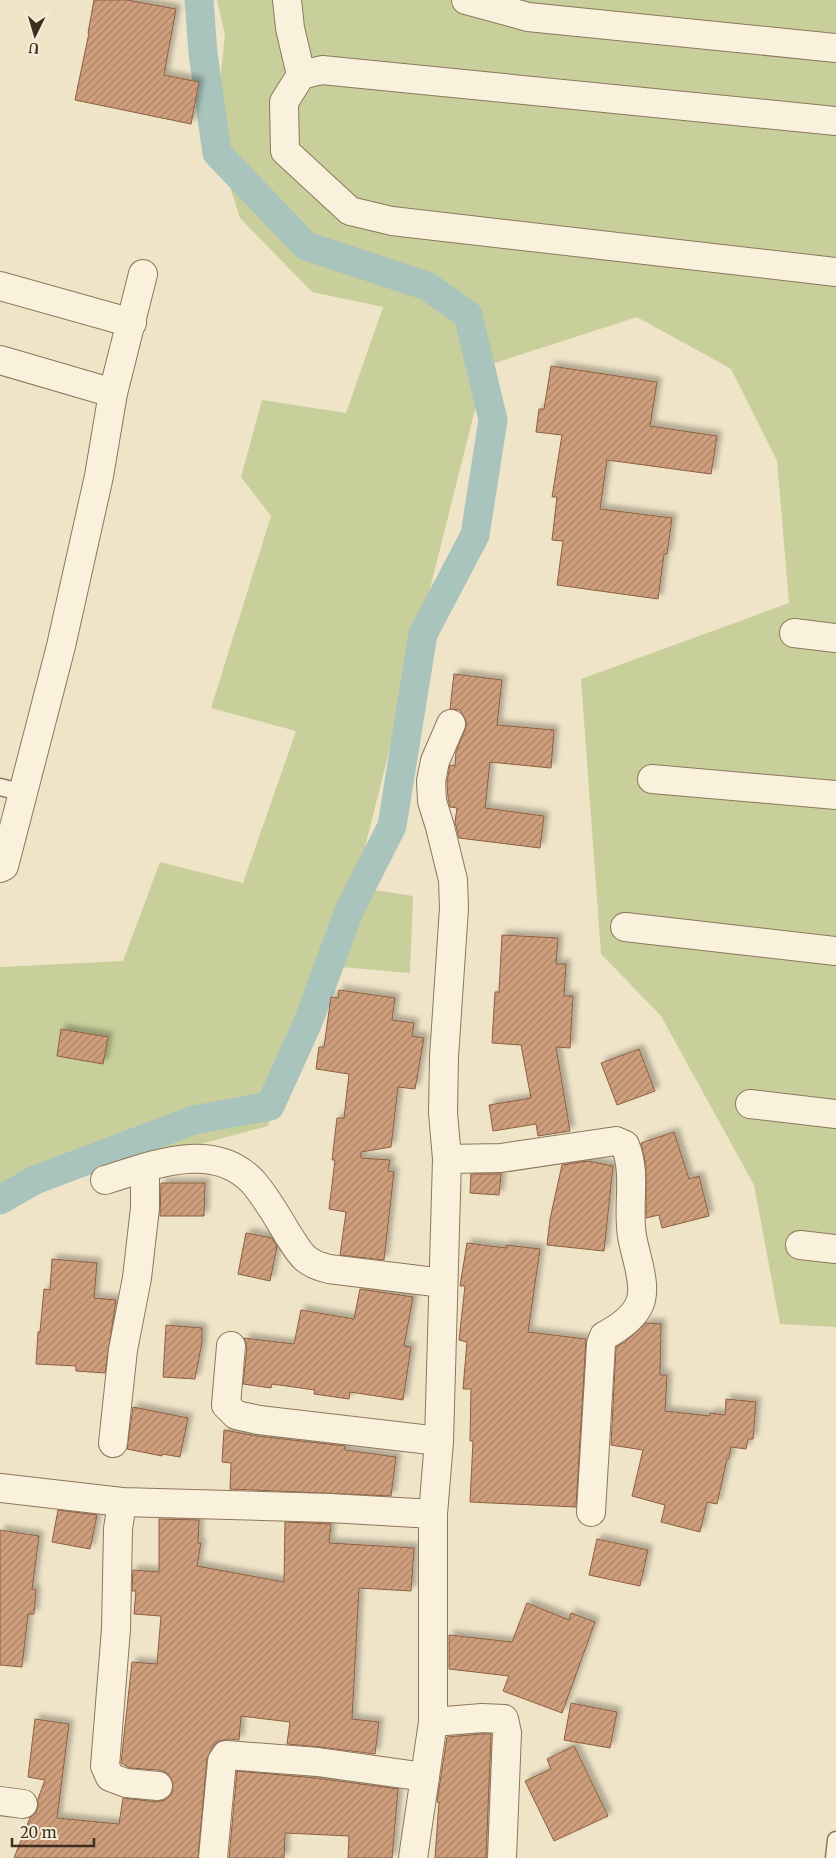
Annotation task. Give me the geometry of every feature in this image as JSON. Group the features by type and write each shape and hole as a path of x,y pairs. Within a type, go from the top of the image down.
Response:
{"street":[{"path":"287,0 290,28 301,75"},
{"path":"466,0 528,17 836,48"},
{"path":"836,121 322,70 301,75 284,102 285,151 350,211 392,221 836,272"},
{"path":"0,868 4,866 12,790 61,646 99,476 113,393 143,274"},
{"path":"0,286 132,323"},
{"path":"0,360 113,393"},
{"path":"794,634 836,638"},
{"path":"413,1858 433,1722 433,1514 439,1441 447,1159 443,1113 444,1057 454,908 453,880 432,801 431,781 435,761 452,724"},
{"path":"652,779 836,795"},
{"path":"625,927 836,951"},
{"path":"750,1104 836,1114"},
{"path":"447,1159 501,1158 616,1141 625,1145 630,1158 632,1234 640,1271 642,1292 635,1313 614,1331 604,1336 601,1344 591,1512"},
{"path":"105,1180 153,1164 186,1158 208,1159 232,1167 252,1182 287,1232 298,1253 317,1267 328,1270 443,1283"},
{"path":"113,1443 123,1350 138,1278 145,1208 145,1168"},
{"path":"800,1245 836,1249"},
{"path":"231,1346 226,1405 236,1415 271,1422 439,1441"},
{"path":"0,1488 122,1502 330,1508 433,1514"},
{"path":"122,1502 118,1529 116,1629 105,1766 110,1777 126,1783 158,1786"},
{"path":"433,1722 482,1718 504,1719 506,1725 506,1750 502,1858"},
{"path":"213,1858 222,1761 226,1755 318,1762 425,1777"}],"lane":[{"path":"834,1858 836,1840"}],"green space":[{"path":"217,0 836,0 836,1327 780,1324 754,1185 661,1016 601,954 581,679 789,603 777,461 731,369 637,317 486,366 355,887 413,896 410,973 317,965 268,1126 0,1197 0,967 123,961 160,862 243,883 296,731 211,708 271,516 241,477 262,400 346,413 383,307 312,292 240,218 214,137 225,35"}],"building":[{"path":"94,0 127,0 176,9 164,75 199,82 191,124 75,100"},
{"path":"551,366 657,382 650,426 717,436 711,474 607,460 600,509 672,518 667,554 664,554 658,599 557,585 563,541 552,540 557,497 552,497 562,435 536,432 539,409 544,409"},
{"path":"454,674 502,680 497,725 554,730 551,768 490,762 485,808 544,816 540,848 459,838 455,822 457,808 450,807 447,782 450,765 455,766 456,751 467,723 460,710 450,709"},
{"path":"502,935 558,938 556,964 566,964 564,996 573,996 570,1048 556,1047 570,1131 538,1136 536,1124 493,1131 489,1105 531,1098 521,1045 492,1043 495,992 499,992"},
{"path":"339,990 395,998 392,1020 414,1023 412,1036 424,1038 415,1089 398,1087 391,1147 361,1152 361,1158 390,1160 388,1171 394,1172 384,1260 340,1255 346,1212 329,1209 335,1160 332,1160 337,1118 344,1118 349,1074 316,1069 319,1047 324,1047 331,997 338,998"},
{"path":"61,1029 108,1037 103,1064 57,1056"},
{"path":"639,1049 655,1091 617,1105 601,1063"},
{"path":"674,1132 689,1179 699,1176 709,1216 662,1228 659,1215 646,1218 646,1166 641,1143"},
{"path":"588,1161 613,1166 604,1251 547,1245 550,1219 562,1165"},
{"path":"471,1174 501,1174 499,1195 470,1193"},
{"path":"161,1183 205,1183 204,1216 160,1216"},
{"path":"246,1233 272,1238 277,1246 270,1281 238,1274"},
{"path":"467,1243 506,1248 506,1245 540,1249 528,1332 586,1339 576,1507 470,1502 473,1441 470,1441 471,1389 463,1389 467,1342 459,1340 465,1286 460,1286"},
{"path":"52,1259 97,1263 94,1298 116,1300 105,1373 76,1371 76,1366 36,1364 44,1289 50,1290"},
{"path":"360,1289 413,1297 404,1346 411,1347 403,1400 350,1392 349,1399 314,1394 315,1390 272,1384 271,1388 243,1384 247,1347 244,1338 294,1344 301,1310 354,1319"},
{"path":"646,1323 661,1324 660,1375 667,1375 665,1411 710,1416 710,1413 725,1415 726,1399 756,1402 753,1439 748,1439 746,1449 731,1447 717,1504 707,1502 700,1532 661,1522 665,1505 632,1496 643,1450 611,1445 616,1347 625,1343"},
{"path":"166,1325 202,1328 202,1342 195,1379 163,1377"},
{"path":"133,1407 188,1418 180,1457 162,1454 162,1456 127,1449"},
{"path":"224,1430 257,1436 345,1446 345,1450 396,1457 391,1496 230,1489 231,1463 222,1462"},
{"path":"58,1510 97,1515 90,1549 52,1542"},
{"path":"159,1519 199,1520 198,1543 201,1543 197,1566 284,1582 285,1522 331,1524 329,1543 414,1548 411,1591 359,1588 352,1719 379,1722 375,1754 287,1744 290,1722 241,1716 239,1740 227,1739 219,1741 213,1746 207,1759 198,1858 14,1858 30,1818 36,1813 38,1799 45,1780 28,1777 35,1719 69,1724 57,1818 119,1824 123,1798 157,1802 165,1800 171,1795 173,1788 172,1780 167,1773 159,1770 130,1768 121,1763 132,1662 157,1664 161,1616 134,1614 136,1591 132,1591 133,1570 159,1572"},
{"path":"0,1530 39,1536 32,1589 36,1590 34,1614 28,1614 22,1667 0,1665"},
{"path":"597,1539 648,1550 640,1586 589,1575"},
{"path":"527,1603 569,1620 571,1613 595,1622 562,1713 503,1691 509,1676 449,1669 449,1635 512,1642"},
{"path":"571,1703 617,1712 610,1748 564,1740"},
{"path":"491,1734 486,1858 435,1858 439,1802 437,1802 447,1737"},
{"path":"574,1746 608,1816 554,1841 525,1781 551,1769 547,1759"},
{"path":"237,1771 316,1778 398,1789 392,1858 348,1858 349,1836 285,1833 284,1858 229,1858"}],"waterway":[{"path":"0,1200 35,1180 194,1120 270,1106 308,1022 349,911 392,826 423,634 475,535 493,420 468,315 427,286 306,246 217,153 203,53 199,0"}]}
